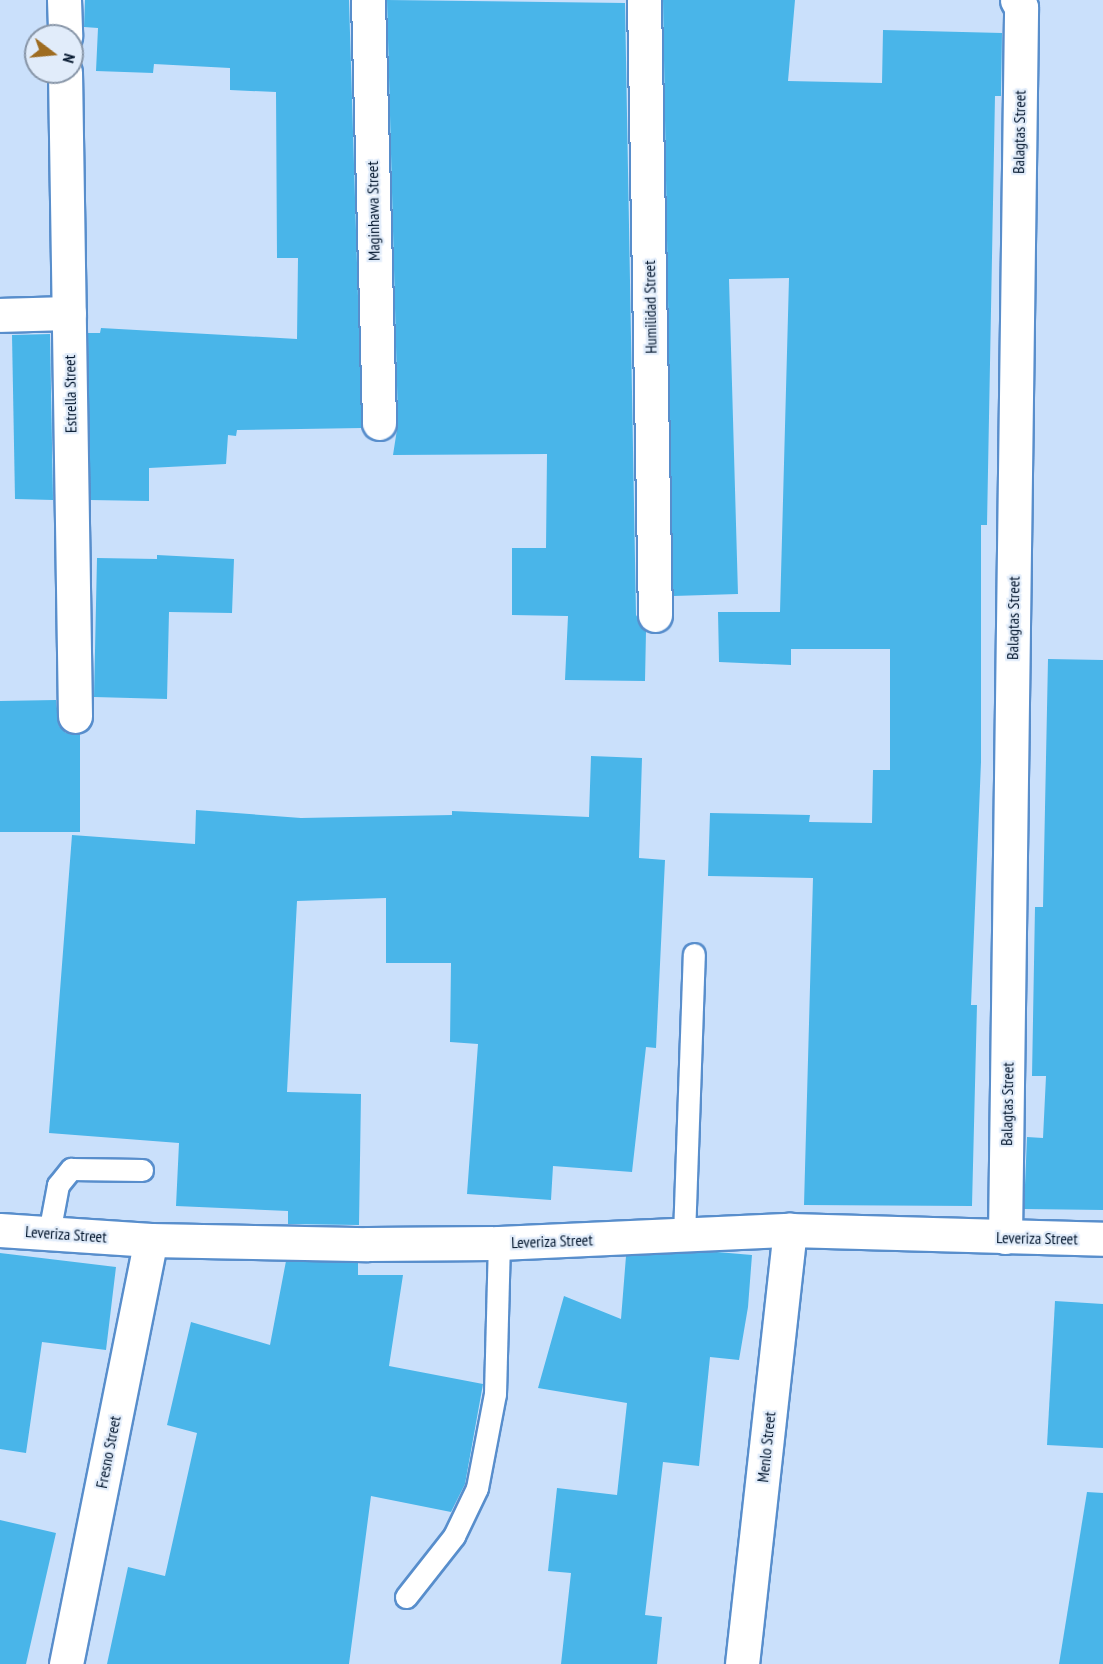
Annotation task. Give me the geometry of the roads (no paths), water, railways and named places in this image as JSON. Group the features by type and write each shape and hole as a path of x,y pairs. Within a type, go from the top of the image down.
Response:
{"street":[{"path":"64,0 65,24"},
{"name":"Maginhawa Street","path":"368,0 378,423"},
{"name":"Humilidad Street","path":"644,0 655,615"},
{"name":"Balagtas Street","path":"1005,1237 1021,7 1017,0"},
{"name":"Estrella Street","path":"65,84 75,716"},
{"path":"0,315 69,313"},
{"name":"Leveriza Street","path":"0,1230 151,1240 499,1243 790,1230 1103,1239"},
{"name":"Menlo Street","path":"742,1664 790,1230"},
{"name":"Fresno Street","path":"66,1664 151,1240"}],"lane":[{"path":"684,1236 694,954"},
{"path":"49,1233 58,1185 71,1169 142,1170"},
{"path":"406,1597 454,1536 477,1488 495,1394 499,1243"}]}
